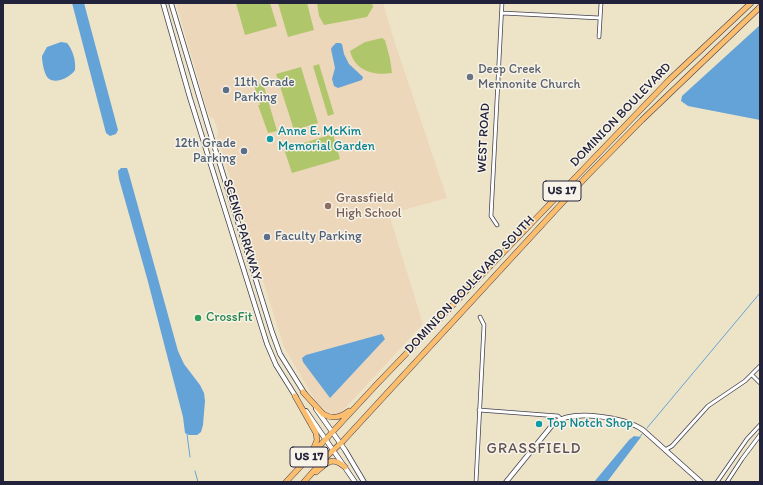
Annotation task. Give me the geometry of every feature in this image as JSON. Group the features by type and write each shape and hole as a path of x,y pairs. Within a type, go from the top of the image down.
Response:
{"highway":[{"name":"DOMINION BOULEVARD","path":"369,393 670,79 751,3"},
{"name":"DOMINION BOULEVARD SOUTH","path":"305,482 333,449 340,444 591,172 642,120 760,7"},
{"path":"431,328 439,336"},
{"path":"303,392 323,414 332,418 342,416 348,412 359,399 369,393"},
{"name":"US 17","path":"286,482 369,393"},
{"path":"295,396 314,427 317,438 315,447 302,465"},
{"path":"305,482 328,462 334,460 338,461 346,467"}],"street":[{"name":"SCENIC PARKWAY","path":"162,3 267,344 276,365 295,396 346,467 355,482"},
{"name":"SCENIC PARKWAY","path":"171,3 280,354 303,392 333,433 364,482"},
{"name":"WEST ROAD","path":"497,225 491,216 502,3"},
{"path":"599,37 601,3"},
{"path":"502,13 600,18"},
{"path":"476,482 484,325 480,317"},
{"path":"665,450 682,435 708,406 734,389 752,375 760,366"},
{"path":"752,375 760,383"},
{"path":"479,410 558,416 561,419"},
{"path":"506,482 554,423 570,416 589,416 632,423 643,430 701,482"},
{"path":"717,482 747,438 760,425"},
{"path":"727,482 760,435"}],"shaded area":[{"name":"Grassfield High School","path":"176,3 383,3 447,198 389,214 423,324 338,416 329,416 320,409 284,347 217,137 218,131 214,119 209,116"}],"green space":[{"path":"236,3 270,3 277,26 245,35"},
{"path":"278,3 307,3 314,30 288,37"},
{"path":"317,3 372,3 373,7 367,17 324,25 319,16"},
{"path":"382,38 385,40 392,73 379,74 366,71 356,63 350,51 365,42"},
{"path":"319,64 334,114 328,116 313,66"},
{"path":"301,67 318,123 294,130 276,74"},
{"path":"263,83 277,131 268,133 258,105 260,105 254,85"},
{"path":"333,134 340,159 292,173 284,149"}],"water":[{"path":"72,3 84,3 118,130 116,134 110,136 106,133"},
{"path":"760,25 760,120 688,106 681,101 682,96"},
{"path":"61,42 67,43 71,49 75,70 63,79 55,81 48,78 45,74 42,56 47,47"},
{"path":"336,43 342,44 344,54 349,64 363,77 362,80 338,88 334,86 332,79 335,68 331,49"},
{"path":"121,168 127,168 129,174 178,351 184,364 200,385 204,393 205,401 203,425 201,432 197,435 189,435 185,433 183,417 147,278 119,179 118,171"},
{"path":"382,334 385,339 330,398 303,362 302,358 306,355"},
{"path":"634,436 641,437 607,482 594,482 629,440"}],"waterway":[{"path":"647,428 760,293"},
{"path":"187,434 190,457"},
{"path":"639,438 642,434"},
{"path":"195,471 198,482"}],"place":[{"name":"Deep Creek Mennonite Church","path":"470,77"},
{"name":"11th Grade Parking","path":"226,90"},
{"name":"Anne E. McKim Memorial Garden","path":"270,139"},
{"name":"12th Grade Parking","path":"244,151"},
{"name":"Grassfield High School","path":"328,206"},
{"name":"Faculty Parking","path":"267,237"},
{"name":"CrossFit","path":"198,318"},
{"name":"Top Notch Shop","path":"539,424"}],"district":[{"name":"GRASSFIELD","path":"534,449"}]}
